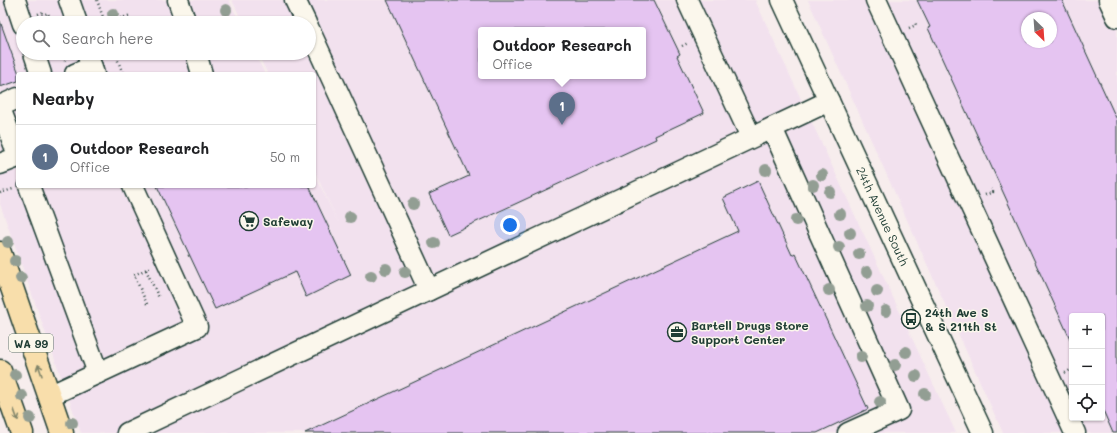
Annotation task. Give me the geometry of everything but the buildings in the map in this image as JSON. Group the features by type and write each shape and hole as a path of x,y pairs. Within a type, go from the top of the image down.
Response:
{"main road":[{"name":"WA 99","path":"0,253 62,433"},
{"path":"1,376 22,433"}],"street":[{"path":"15,0 26,16"},
{"path":"69,0 75,16"},
{"path":"178,0 184,16"},
{"path":"296,0 303,16"},
{"path":"687,0 751,138"},
{"name":"24th Avenue South","path":"782,0 983,433"},
{"path":"876,0 1075,433"},
{"path":"1109,0 1117,17"},
{"path":"316,44 429,290"},
{"path":"36,60 40,72"},
{"path":"198,60 201,72"},
{"path":"16,99 0,107 16,151"},
{"path":"127,433 829,101"},
{"path":"772,128 899,410 848,433"},
{"path":"0,164 16,157"},
{"path":"24,188 98,374"},
{"path":"49,396 197,328 134,188"}],"path":[{"path":"97,0 103,16"},
{"path":"41,16 48,13 49,16"},
{"path":"905,30 916,25 915,22"},
{"path":"118,60 122,72"},
{"path":"0,194 21,188"},
{"path":"982,197 993,192 991,189"},
{"path":"147,304 134,275 146,270 159,298"}],"shaded area":[{"path":"0,0 229,0 237,16 16,16 16,60 258,60 264,72 16,72 16,188 316,188 316,177 339,224 316,174 316,72 267,72 261,60 316,60 316,16 240,16 232,0 755,0 956,433 81,433 0,204"},
{"path":"808,0 1117,0 1117,433 1003,433"}],"place":[{"name":"Outdoor Research","path":"562,125"},
{"name":"Safeway","path":"249,221"},
{"name":"24th Ave S & S 211th St","path":"911,319"},
{"name":"Bartell Drugs Store Support Center","path":"677,332"}]}
